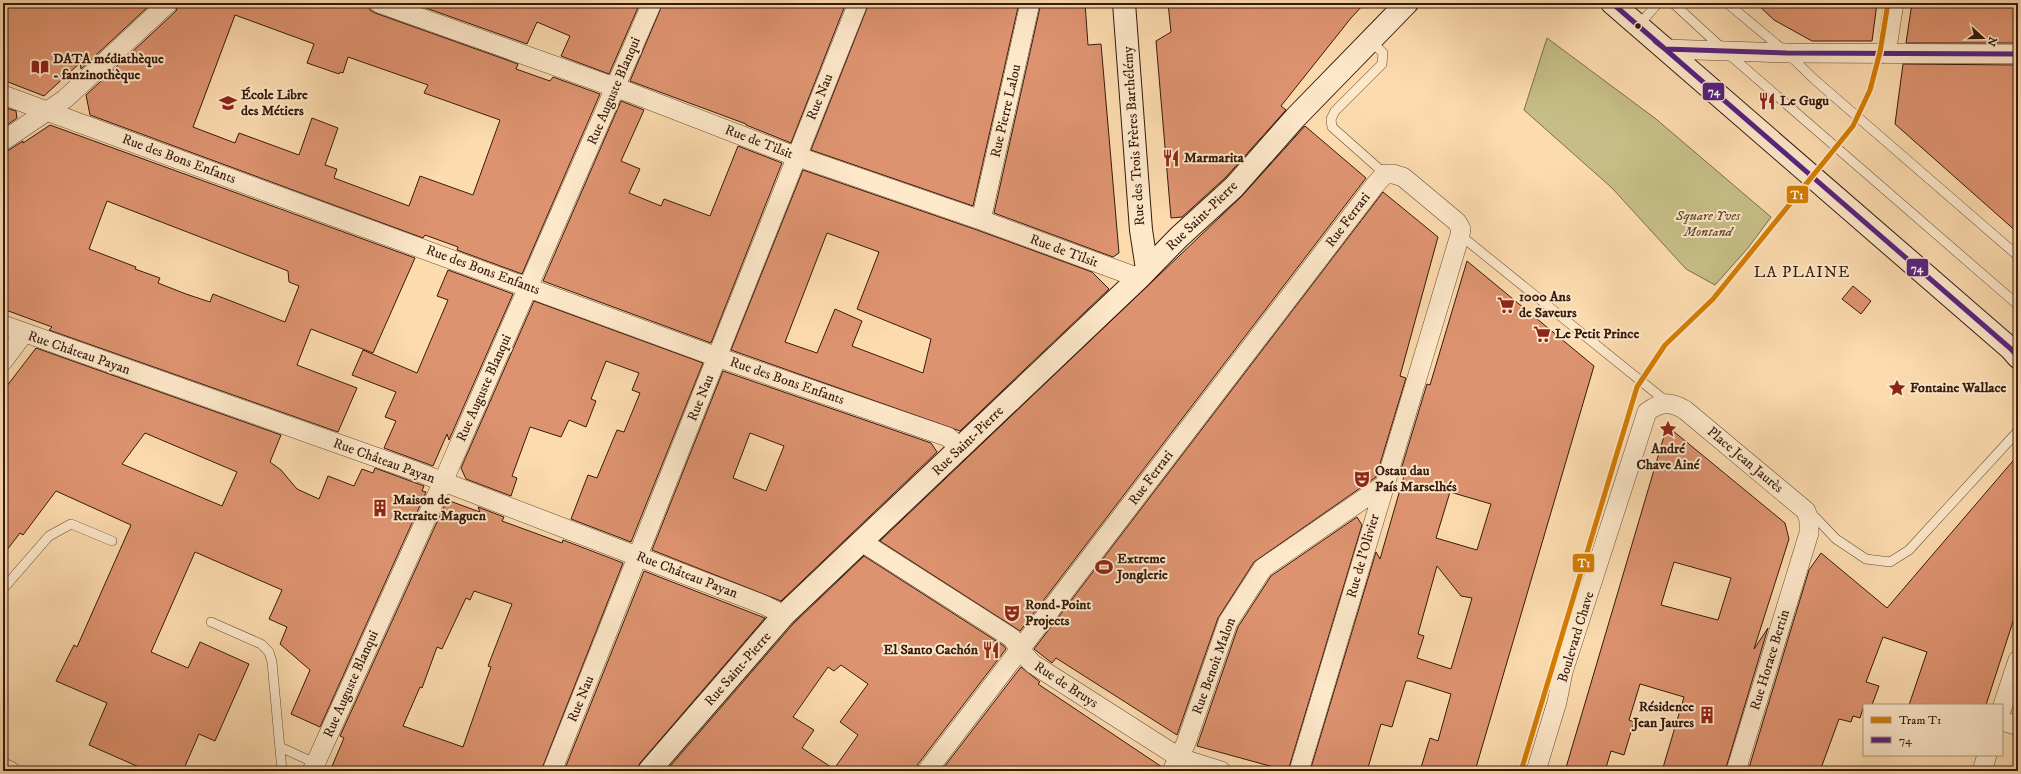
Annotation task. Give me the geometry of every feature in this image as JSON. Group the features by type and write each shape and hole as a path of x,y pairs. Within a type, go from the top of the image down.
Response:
{"street":[{"path":"3,141 65,98 168,3"},
{"name":"Rue de Tilsit","path":"379,3 615,88 796,156 1143,274"},
{"name":"Rue Auguste Blanqui","path":"314,767 443,482 652,3"},
{"name":"Rue Nau","path":"552,771 639,556 796,156 858,3"},
{"name":"Rue Pierre Lalou","path":"981,220 1030,3"},
{"name":"Rue des Trois Frères Barthélémy","path":"1124,3 1143,274"},
{"path":"1370,40 1407,3"},
{"path":"1612,3 2011,349 2018,357"},
{"path":"1886,54 1894,3"},
{"name":"Rue Saint-Pierre","path":"648,771 784,615 961,449 1234,187 1295,118 1370,40"},
{"path":"1665,49 1787,53 2018,54"},
{"name":"Rue des Bons Enfants","path":"3,95 528,286 718,357 948,437 961,449"},
{"path":"1380,179 1393,174 1402,177 1456,222 1461,229 1458,243"},
{"name":"Rue Ferrari","path":"927,771 1380,179"},
{"name":"Rue de l'Olivier","path":"1299,771 1384,484 1458,243"},
{"name":"Rue Château Payan","path":"3,326 443,482 639,556 764,605 784,615"},
{"path":"3,360 24,333"},
{"name":"Boulevard Chave","path":"1536,771 1557,702 1563,672 1647,412 1655,406 1667,402"},
{"name":"Place Jean Jaurès","path":"1667,402 1677,405 1685,410 1806,511 1810,526 1804,550"},
{"name":"Rue Benoît Malon","path":"1176,764 1192,728 1228,622 1262,568 1384,484"},
{"name":"Rue de Bruys","path":"862,542 1012,638 1019,649 1033,664 1176,764 1221,771"},
{"name":"Rue Horace Bertin","path":"1736,771 1804,550"},
{"path":"2003,705 2018,660"},
{"path":"2003,721 2018,726"},
{"path":"1982,771 1987,756"},
{"path":"3,768 10,771"}],"lane":[{"path":"1638,26 1658,3"},
{"path":"1673,3 1724,50 2018,305"},
{"path":"1727,3 1787,53 1821,86 2018,256"},
{"path":"1370,40 1383,53 1382,64 1335,111 1331,119 1332,127 1380,179"},
{"path":"1458,243 1667,402"},
{"path":"1815,517 1836,539 1866,559 1890,562 1909,550 2018,431"},
{"path":"3,588 49,536 71,524 112,541"},
{"path":"211,622 261,644 269,652 282,771"},
{"path":"280,747 314,767"}],"green space":[{"name":"Square Yves Montand","path":"1547,38 1656,119 1771,217 1748,248 1715,285 1686,269 1612,188 1524,110"}],"building":[{"path":"3,3 152,3 81,69 80,63 44,96 3,80"},
{"path":"179,3 368,3 370,10 375,13 518,64 516,69 550,81 553,77 600,94 522,274 457,250 458,247 425,235 423,238 90,115 86,95 176,11","holes":["235,15 314,44 307,63 339,74 340,72 343,73 348,57 428,85 424,93 500,120 473,195 420,176 409,206 334,178 337,169 325,165 338,128 312,118 299,155 239,133 235,143 193,127"]},
{"path":"412,3 640,3 609,74 561,56 570,36 537,22 527,44"},
{"path":"663,3 846,3 791,143 746,124 630,81"},
{"path":"869,3 1019,3 973,206 811,150"},
{"path":"1041,3 1085,3 1088,45 1101,44 1119,253 1113,257 994,213"},
{"path":"1168,3 1365,3 1351,18 1281,106 1286,110 1225,178 1182,217 1171,218 1156,41 1171,32"},
{"path":"1756,3 1877,3 1872,41 1812,41 1774,20"},
{"path":"1912,3 2018,3 2018,43 1906,43"},
{"path":"1903,64 2018,65 2018,233 1895,124"},
{"path":"621,101 644,110 621,161 640,169 629,193 661,206 664,199 710,216 738,146 782,163 711,343 543,281"},
{"path":"3,107 16,111 17,118 3,128"},
{"path":"50,125 415,258 373,353 311,329 297,365 357,388 338,432 49,330 52,327 3,309 3,152 23,141 23,143","holes":["107,201 288,271 289,282 299,286 285,322 213,294 210,302 186,294 158,283 160,278 89,249"]},
{"path":"1305,126 1366,178 1020,631 880,541 1242,196"},
{"path":"803,170 977,230 1092,272 1109,289 960,431 731,350","holes":["827,233 879,252 857,309 931,339 923,373 852,346 862,321 835,309 817,353 785,342"]},
{"path":"1383,192 1438,237 1400,376 1406,378 1376,477 1254,562 1218,618 1177,735 1056,658 1052,663 1034,649"},
{"path":"1467,261 1594,366 1475,771 1420,771 1430,738 1438,741 1451,694 1406,681 1392,727 1381,724 1367,771 1310,771 1376,552 1380,559 1406,469 1400,473 1427,384 1430,385","holes":["1450,492 1491,504 1477,550 1436,538","1437,566 1461,596 1472,598 1451,669 1417,658 1424,636 1418,634"]},
{"path":"448,270 513,294 449,440 447,434 433,466 384,448 396,421 385,417 396,392 352,375 363,350 417,373 448,300 437,296"},
{"path":"1853,286 1871,301 1861,314 1842,299"},
{"path":"534,301 703,363 631,542 571,519 588,475 597,478 617,430 624,432 640,393 632,390 639,373 606,361 591,399 596,401 586,427 569,420 561,437 530,427 512,476 517,478 511,496 466,479 461,468"},
{"path":"36,348 281,435 270,462 281,470 297,489 319,499 328,476 354,486 362,469 373,473 375,468 424,486 422,491 426,492 320,727 291,714 310,670 280,644 287,627 269,619 282,590 195,552 151,652 188,668 200,642 249,664 215,741 199,734 183,771 148,771 89,745 107,703 56,681 74,645 77,647 131,525 56,491 23,535 20,533 3,555 3,391","holes":["145,433 237,472 222,506 122,464"]},
{"path":"723,371 931,443 937,452 781,601 652,550","holes":["750,433 784,446 766,491 733,478"]},
{"path":"1667,426 1785,523 1789,539 1754,649 1768,628 1725,771 1662,771 1684,697 1640,684 1629,720 1634,722 1624,755 1611,751 1605,771 1565,771","holes":["1674,562 1731,578 1718,620 1661,605"]},
{"path":"2018,455 2018,606 1986,704 1909,704 1927,652 1883,637 1866,682 1879,686 1872,704 1863,704 1860,718 1853,716 1851,722 1839,719 1820,771 1748,771 1809,570 1821,553 1887,608"},
{"path":"447,500 480,512 478,507 504,517 502,521 562,543 563,540 623,563 541,771 330,771 344,738 340,736","holes":["474,591 512,604 488,666 491,667 463,747 403,726 420,687 422,688 437,647 442,649 466,598 470,600"]},
{"path":"1357,517 1362,525 1288,771 1197,746 1238,627 1271,576"},
{"path":"864,556 1004,646 1006,649 918,764 916,771 666,771 793,624","holes":["841,665 868,684 840,722 858,735 834,769 802,748 814,730 793,717 828,667 834,671"]},
{"path":"644,571 765,618 640,763 637,771 564,771"},
{"path":"1021,667 1040,682 1038,684 1162,767 1161,771 941,771"}],"tram line":[{"name":"T1","path":"1521,771 1637,387 1665,345 1713,299 1853,126 1870,90 1880,52 1888,3"}],"transit line":[{"name":"74","path":"1612,3 2011,349 2018,357"},
{"name":"74","path":"1655,41 1665,49 1787,53 2018,54"}],"place":[{"name":"DATA médiathèque - fanzinothèque","path":"40,67"},
{"name":"Le Gugu","path":"1767,101"},
{"name":"École Libre des Métiers","path":"228,103"},
{"name":"Marmarita","path":"1171,158"},
{"name":"1000 Ans de Saveurs","path":"1506,305"},
{"name":"Le Petit Prince","path":"1542,334"},
{"name":"Fontaine Wallace","path":"1897,388"},
{"name":"André Chave Ainé","path":"1668,429"},
{"name":"Ostau dau País Marselhés","path":"1362,479"},
{"name":"Maison de Retraite Maguen","path":"380,508"},
{"name":"Extreme Jonglerie","path":"1104,567"},
{"name":"Rond-Point Projects","path":"1012,613"},
{"name":"El Santo Cachón","path":"991,650"},
{"name":"Résidence Jean Jaures","path":"1707,715"}],"district":[{"name":"LA PLAINE","path":"1802,272"}]}
